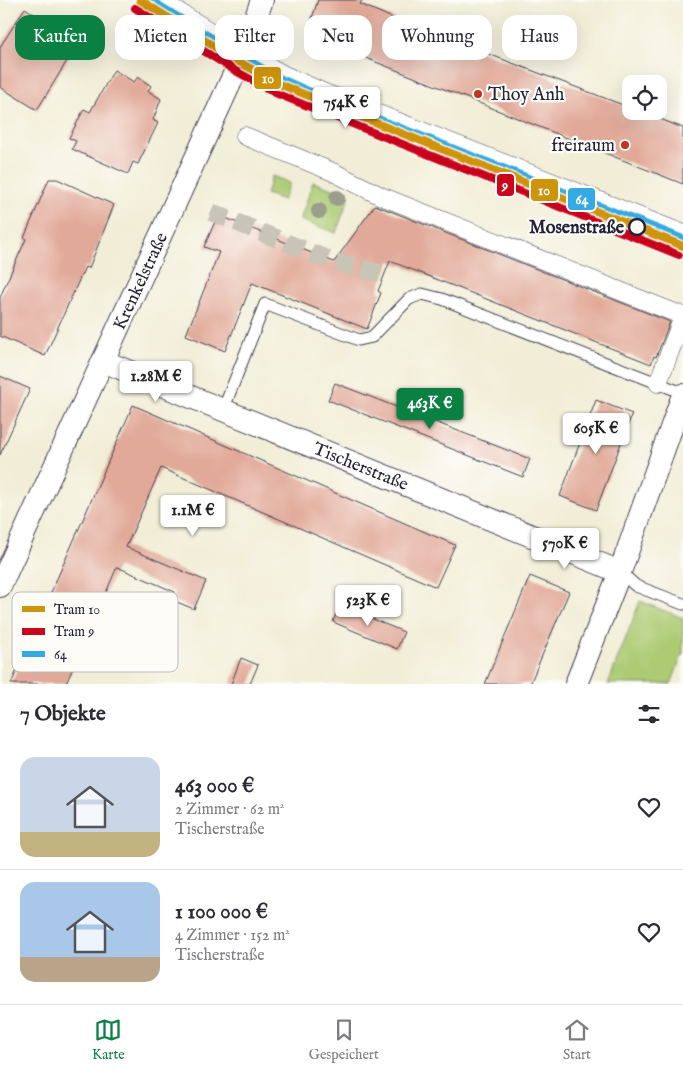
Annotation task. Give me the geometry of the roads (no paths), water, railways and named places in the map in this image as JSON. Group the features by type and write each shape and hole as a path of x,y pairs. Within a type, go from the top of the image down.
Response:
{"main road":[{"path":"150,0 215,40"},
{"path":"247,60 281,79 324,98 683,239"}],"street":[{"name":"Krenkelstraße","path":"257,15 262,0"},
{"name":"Krenkelstraße","path":"0,586 241,60"},
{"path":"245,136 333,172 381,196 683,316 658,383"},
{"name":"Tischerstraße","path":"103,361 620,572"},
{"path":"576,684 620,572 683,394"}],"lane":[{"path":"223,410 265,304 358,340 372,337 409,299 422,294 442,299 683,394"},
{"path":"620,572 636,586 683,604"}],"tunnel":[{"path":"211,212 334,262 385,274"}],"tram line":[{"name":"10","path":"140,0 239,62 279,84 683,246"},
{"name":"9","path":"135,8 234,70 275,93 679,255"}],"place":[{"name":"Thoy Anh","path":"478,94"},
{"name":"freiraum","path":"625,145"},
{"name":"Mosenstraße","path":"637,227"}]}
